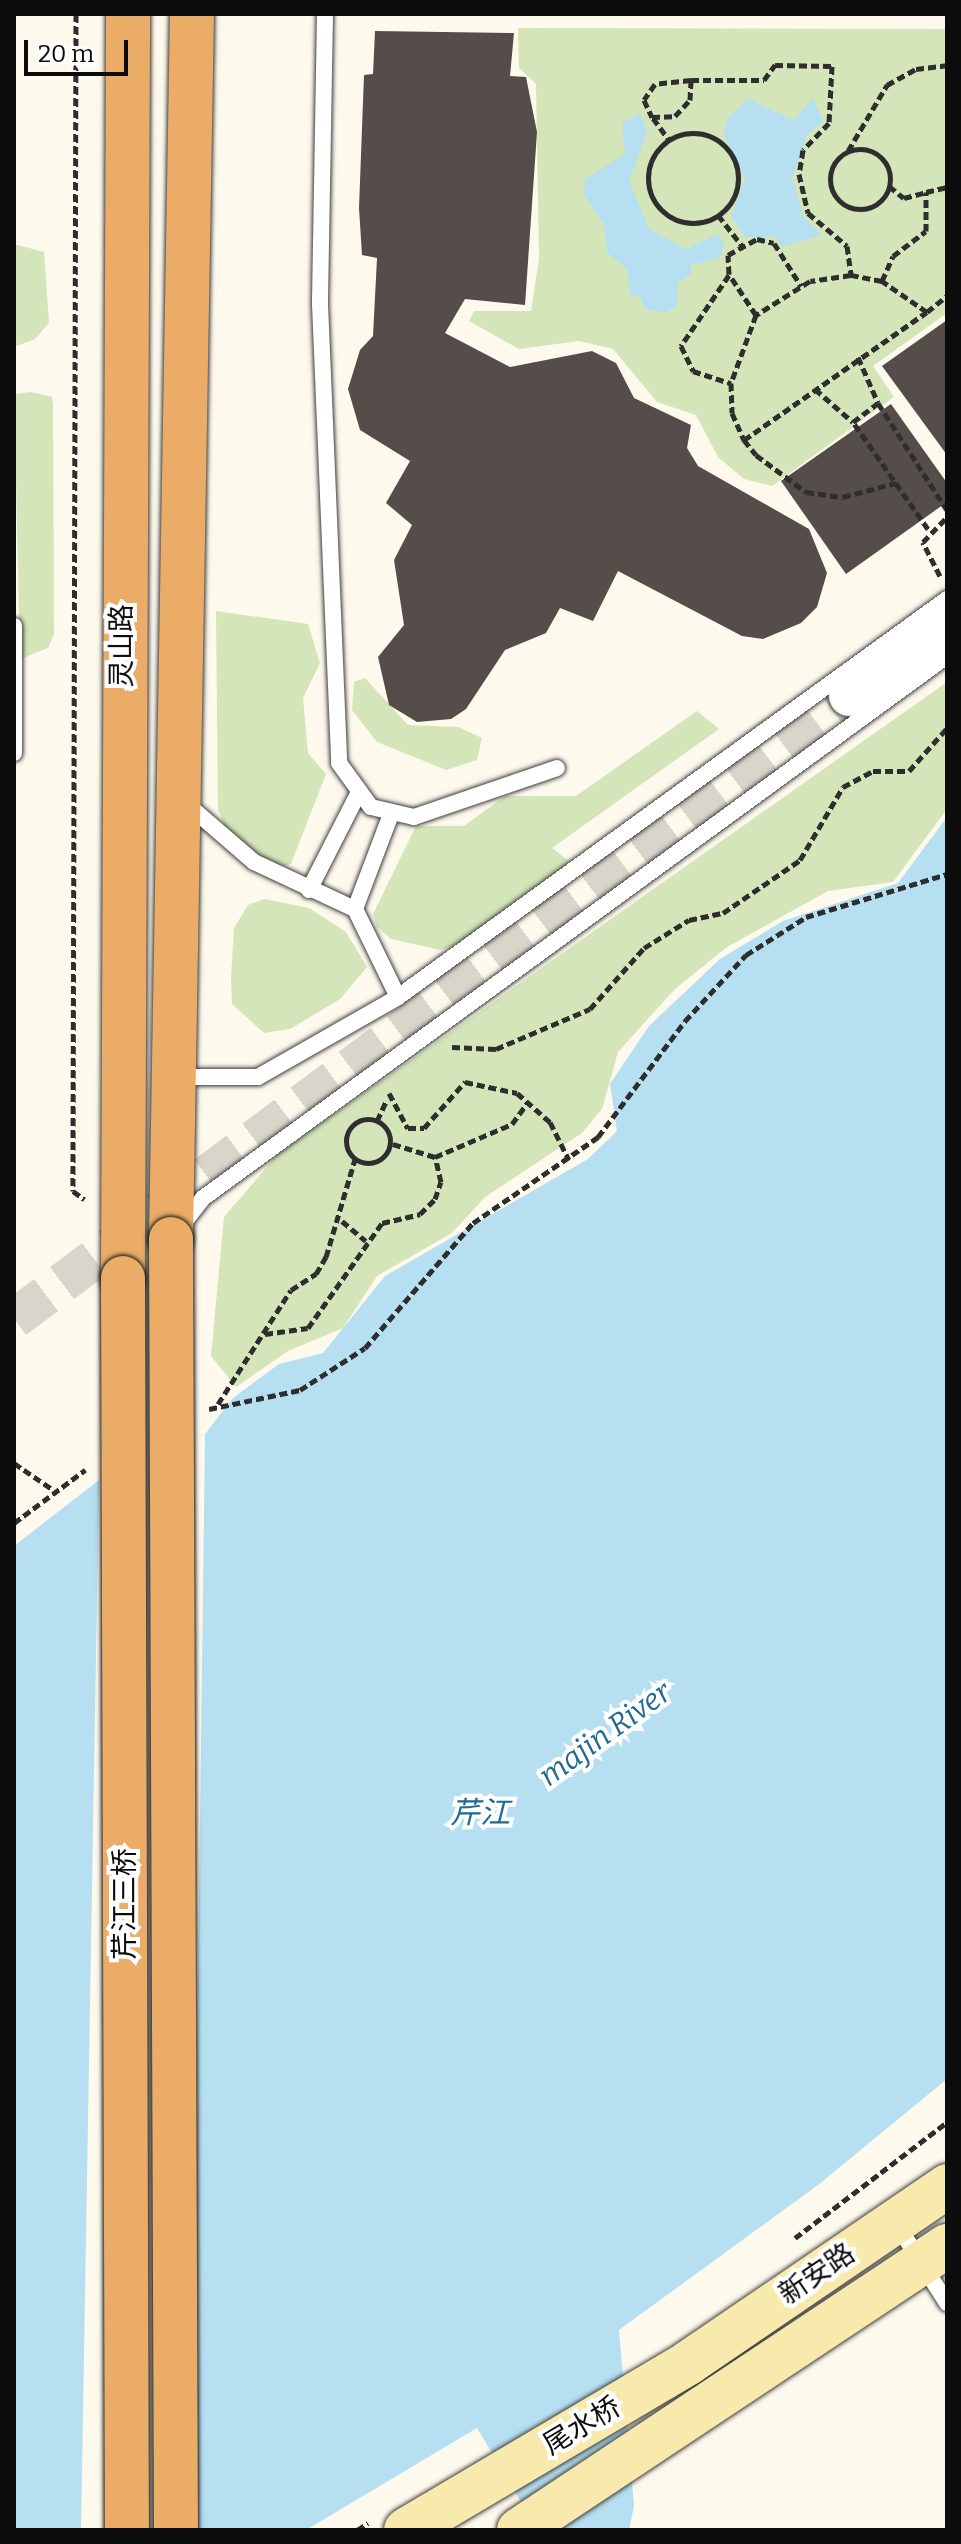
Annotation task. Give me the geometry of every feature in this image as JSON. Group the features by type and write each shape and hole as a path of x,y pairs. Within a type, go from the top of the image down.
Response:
{"highway":[{"name":"灵山路","path":"123,1278 128,14"},
{"name":"灵山路","path":"176,2530 171,1239 192,14"},
{"name":"芹江三桥","path":"123,1278 127,2530"}],"main road":[{"name":"新安路","path":"688,2363 947,2186"},
{"name":"新安路","path":"708,2409 935,2254"},
{"name":"尾水桥","path":"406,2530 688,2363"},
{"name":"尾水桥","path":"519,2530 708,2409"}],"street":[{"path":"849,696 947,624"}],"lane":[{"path":"325,14 325,543 339,763 358,794 391,814 414,817 557,768"},
{"path":"173,1076 258,1077 398,997 946,591"},
{"path":"14,626 14,753"},
{"path":"171,1239 203,1198 947,656"},
{"path":"178,794 254,862 355,909 371,928 398,997"},
{"path":"309,890 358,794"},
{"path":"355,909 391,814"},
{"path":"895,2221 935,2254 947,2303"}],"path":[{"path":"76,14 73,1191 92,1204"},
{"path":"669,140 644,100 655,84 691,80 764,80 775,65 832,66 829,123 803,150 799,174 808,213 847,246 851,275"},
{"path":"889,186 869,208 840,202 830,175 887,85 916,69 947,65"},
{"path":"652,117 675,116 690,100 691,80"},
{"path":"697,133 733,156 738,185 718,215 681,222 657,205 651,162 669,140 697,133"},
{"path":"848,151 867,150 883,160 889,186 904,198 947,187"},
{"path":"882,281 893,256 926,231 926,192"},
{"path":"718,215 743,247"},
{"path":"756,315 729,274 728,255 757,239 774,243 801,286"},
{"path":"729,274 681,346 693,371 731,383"},
{"path":"896,483 843,497 806,492 776,474 744,440 731,383 756,315 801,286 851,275 882,281 927,312"},
{"path":"744,440 947,296"},
{"path":"858,357 878,403 947,510"},
{"path":"815,389 853,422 928,529 924,552 946,591"},
{"path":"853,422 878,403"},
{"path":"928,529 947,517"},
{"path":"439,1047 496,1049 590,1009 644,948 689,920 723,913 800,860 843,787 873,771 909,771 947,728"},
{"path":"377,1121 356,1122 347,1133 355,1159 341,1221 316,1274 291,1290 217,1405 263,1402 329,1375 392,1321 438,1256 473,1223 569,1160 612,1122 685,1021 746,955 806,917 947,874"},
{"path":"377,1121 388,1099 394,1058"},
{"path":"388,1099 408,1128 424,1128 465,1082 517,1093 550,1122 569,1160"},
{"path":"377,1121 390,1143 435,1157 512,1124 528,1102"},
{"path":"355,1159 374,1163 390,1143"},
{"path":"265,1334 308,1328 340,1291 366,1241 382,1223 420,1214 435,1199 441,1182 435,1157"},
{"path":"341,1221 366,1241"},
{"path":"14,1463 53,1490"}],"green space":[{"path":"518,28 947,29 947,313 873,366 894,397 772,486 744,479 718,457 696,415 657,402 613,349 579,341 519,349 469,321 474,311 531,311 539,259 536,84 519,68"},
{"path":"14,244 44,252 49,323 35,339 14,347"},
{"path":"31,392 52,397 53,405 54,634 48,648 20,659 14,394"},
{"path":"216,611 308,624 320,663 303,698 308,753 326,774 291,864 266,870 234,847 218,810"},
{"path":"365,678 408,725 458,727 482,738 477,760 446,770 377,742 352,710 354,682"},
{"path":"947,682 947,809 893,882 828,891 727,947 675,989 618,1052 602,1109 582,1133 485,1197 452,1233 377,1276 343,1328 288,1351 236,1387 211,1356 224,1217 278,1154"},
{"path":"697,711 719,729 552,848 570,862 473,940 440,950 391,939 377,927 373,914 416,826 464,826 505,796 576,796"},
{"path":"264,899 309,908 346,932 367,967 340,999 290,1029 264,1033 232,1004 231,977 234,928 248,905"}],"water":[{"path":"813,98 823,121 807,135 792,178 804,217 822,235 782,247 775,237 745,237 731,216 745,179 723,134 728,118 748,99 794,120"},
{"path":"640,114 647,132 629,181 649,229 686,249 718,234 724,245 720,258 691,265 691,275 678,282 677,306 666,312 646,310 639,295 630,295 627,269 607,252 604,225 584,195 585,179 625,154 622,123"},
{"name":"芹江","path":"947,817 947,2079 818,2185 619,2330 634,2506 629,2530 538,2530 477,2428 306,2530 14,2530 14,1546 99,1480 205,1434 233,1398 279,1364 323,1353 385,1276 588,1159 617,1131 610,1084 649,1026 720,959 783,921 898,883"}],"pier":[{"path":"205,1434 191,2530 81,2530 99,1480"}],"building":[{"path":"375,31 514,33 510,76 526,77 537,132 525,305 465,299 445,333 510,367 592,351 616,363 634,398 691,425 687,448 698,466 809,529 827,573 817,607 801,623 763,639 742,636 618,571 593,621 560,608 546,633 505,650 466,709 451,719 417,722 389,705 378,657 404,625 394,560 412,525 386,503 410,461 360,430 348,389 360,350 373,336 377,258 362,255 359,208 364,75 373,74"},
{"path":"947,320 947,455 882,366"},
{"path":"891,404 947,483 947,502 846,574 781,481"}],"tunnel":[{"path":"14,1319 849,696"}],"water label":[{"name":"majin River","path":"605,1734"}]}
